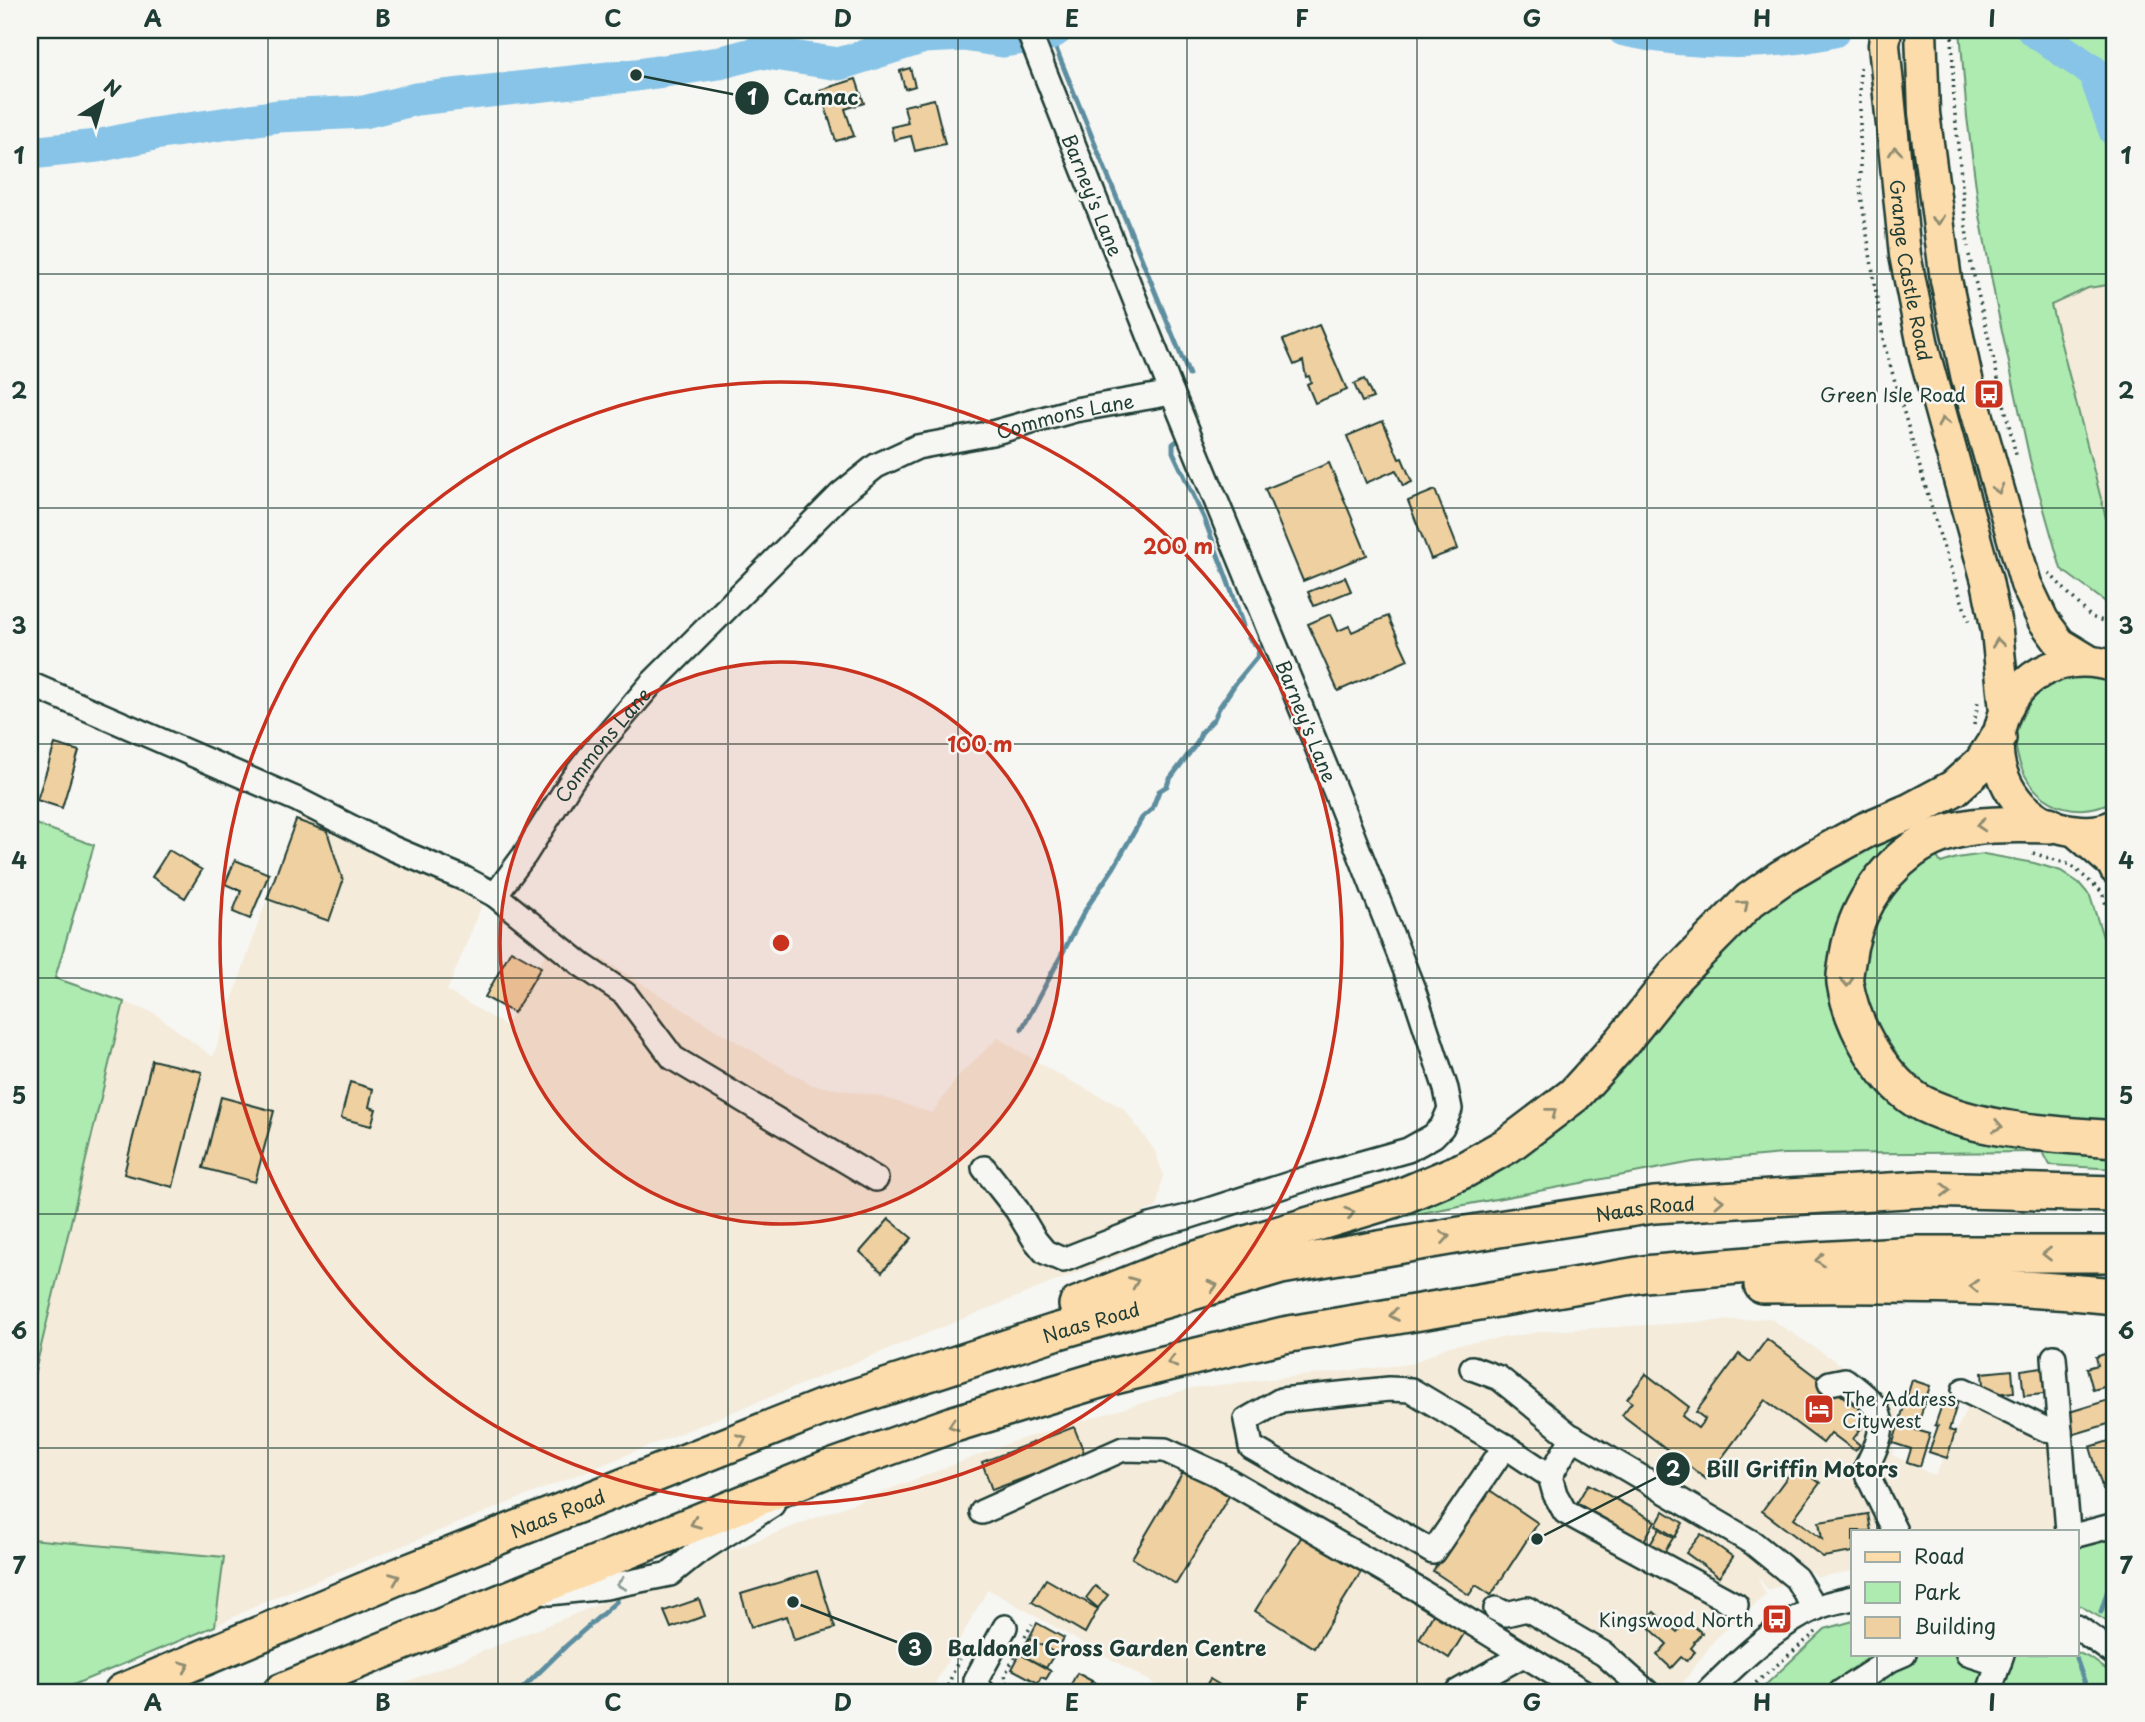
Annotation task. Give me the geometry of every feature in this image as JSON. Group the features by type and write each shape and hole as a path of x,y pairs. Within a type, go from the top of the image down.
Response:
{"highway":[{"path":"821,1408 1180,1264 1393,1200 1464,1170 1508,1145 1574,1095 1675,976 1750,900 1844,842 1954,788 1982,763 1991,728"},
{"path":"2062,828 1967,826 1912,850 1886,873 1871,893 1856,922 1848,948 1845,980 1849,1001 1863,1037 1886,1074 1921,1103 1963,1119 2011,1128 2115,1139"},
{"name":"Naas Road","path":"122,1692 425,1566 821,1408 1055,1332 1281,1266 1654,1205 1923,1189 2115,1194"},
{"path":"281,1692 828,1469 954,1424 1106,1378 1284,1335 1644,1274 1917,1254 2115,1254"},
{"path":"1462,1303 1751,1286 1880,1284 1978,1286 2115,1296"}],"main road":[{"name":"Grange Castle Road","path":"1886,30 1884,45 1905,255 1925,356 1987,581 1997,631 1991,728 1998,759 2004,780 2015,799 2030,814 2062,828 2113,864 2115,869"},
{"name":"Grange Castle Road","path":"1921,30 1924,113 1942,254 1967,379 2026,584 2043,620 2060,643 2101,664"},
{"name":"Grange Castle Road","path":"1991,728 2019,689 2039,673 2062,663 2101,664"},
{"path":"2062,828 2105,830 2115,825"}],"street":[{"name":"Barney's Lane","path":"984,1167 1045,1252 1063,1260 1150,1226 1408,1150 1433,1136 1442,1127 1450,1109 1415,992 1032,40"},
{"name":"Commons Lane","path":"495,895 524,856 578,771 651,684 841,494 876,466 917,447 992,433 1075,410 1172,393"},
{"path":"30,684 298,800 392,848 465,879 495,895 582,965 625,994 673,1058 876,1179"},
{"path":"2054,1357 2068,1530"},
{"path":"1472,1368 1499,1378 1573,1437 1753,1543 1796,1578 1815,1609"},
{"path":"1830,1382 1845,1380 1874,1404 1880,1416 1879,1443 1865,1470 1895,1530"},
{"path":"1506,1446 1433,1552 1251,1447 1246,1420 1281,1399 1388,1389 1411,1390 1506,1446 1550,1476 1555,1494 1565,1512 1736,1605"},
{"path":"1964,1390 2045,1429 2060,1431"},
{"path":"1550,1476 1573,1437"},
{"path":"982,1512 1123,1449 1165,1450 1219,1475 1417,1589 1584,1692"},
{"path":"2078,1535 2115,1525"},
{"path":"1708,1692 1731,1669 1777,1632 1815,1609 1851,1599"},
{"path":"1496,1609 1506,1614 1527,1609 1604,1654 1647,1692"},
{"path":"982,1692 976,1687 976,1680 1005,1627"},
{"path":"2078,1627 2115,1654"},
{"path":"1457,1692 1523,1655"},
{"path":"1841,1692 1899,1656"},
{"path":"1981,1656 2001,1659 1989,1692"}],"path":[{"path":"1952,30 1954,104 1969,255 2019,467"},
{"path":"1860,65 1860,189 1884,344 1939,533 1972,630"},
{"path":"2050,573 2091,617 2115,625"},
{"path":"1978,699 1978,710 1991,728"},
{"path":"2026,850 2071,865 2102,892 2115,932"},
{"path":"2106,904 2115,901"},
{"path":"1021,1644 1032,1624"},
{"path":"1745,1692 1816,1633"},
{"path":"1016,1654 1005,1674 1006,1682 1038,1692"},
{"path":"945,1692 959,1659"}],"shaded area":[{"path":"2115,284 2115,553 2051,305 2088,288"},
{"path":"302,812 401,858 482,905 447,991 506,1026 548,949 586,975 599,957 716,1030 812,1085 879,1096 932,1113 960,1074 998,1038 1059,1075 1123,1108 1155,1151 1163,1174 1157,1207 1143,1212 1155,1241 266,1601 215,1626 224,1557 30,1539 30,1392 124,1002 154,1013 213,1057 260,918"},
{"path":"1769,1318 1900,1403 1892,1455 1935,1476 1968,1406 2048,1440 2058,1530 1851,1530 1851,1571 1818,1577 1811,1572 1768,1590 1757,1576 1766,1595 1716,1638 1676,1692 1169,1692 988,1589 930,1692 381,1692 670,1574 1015,1441 1192,1388 1411,1364 1449,1346 1547,1331"}],"green space":[{"path":"1960,30 2115,30 2115,284 2088,288 2051,305 2115,553 2115,609 2061,569 2030,460 1979,210 1967,117"},
{"path":"2073,674 2100,676 2115,683 2115,800 2098,807 2066,808 2051,802 2028,781 2016,748 2020,722 2035,696 2051,682"},
{"path":"30,822 94,845 55,978 124,1002 30,1392"},
{"path":"1901,827 1906,841 1833,1007 1849,1049 1879,1087 2115,1148 2115,1169 2050,1165 2043,1152 1783,1154 1693,1162 1363,1224 1460,1187 1743,920"},
{"path":"1935,854 1941,863 1984,854 2034,863 2061,871 2079,883 2090,896 2115,975 2115,1124 1979,1109 1910,1081 1878,1048 1858,981 1870,918 1886,893"},
{"path":"2115,1538 2115,1626 2078,1605 2078,1548"},
{"path":"30,1539 224,1557 215,1626 56,1692 30,1692"},
{"path":"1851,1622 1851,1656 2078,1656 2078,1652 2115,1676 2115,1692 1758,1692 1825,1629"}],"building":[{"path":"910,68 915,86 905,89 900,71"},
{"path":"856,79 864,103 845,109 854,136 836,141 820,90"},
{"path":"934,99 945,144 915,151 911,136 894,140 891,127 908,123 904,106"},
{"path":"1319,325 1347,390 1315,403 1307,384 1311,382 1309,376 1306,377 1303,361 1294,365 1283,340"},
{"path":"1364,379 1373,398 1362,402 1354,384"},
{"path":"1383,421 1412,482 1403,486 1396,470 1366,483 1347,436"},
{"path":"1329,463 1367,555 1303,581 1265,489"},
{"path":"1435,490 1458,549 1431,559 1408,501"},
{"path":"1345,577 1351,591 1314,606 1308,592"},
{"path":"1331,614 1338,631 1349,626 1352,632 1388,616 1408,660 1338,691 1308,624"},
{"path":"55,744 79,751 62,808 37,800"},
{"path":"296,820 327,831 343,881 329,921 267,899"},
{"path":"169,850 202,870 185,898 152,877"},
{"path":"235,860 269,874 250,919 233,912 241,891 225,884"},
{"path":"511,950 541,967 514,1013 485,997"},
{"path":"152,1060 202,1072 173,1187 124,1174"},
{"path":"350,1082 373,1089 369,1107 376,1109 371,1126 341,1118"},
{"path":"221,1097 274,1111 255,1182 203,1168"},
{"path":"889,1219 912,1238 882,1272 860,1252"},
{"name":"The Address Citywest","path":"1767,1339 1870,1417 1853,1439 1860,1445 1855,1451 1831,1433 1823,1443 1765,1400 1706,1479 1622,1415 1632,1402 1627,1399 1646,1374 1689,1407 1682,1416 1698,1428 1705,1419 1696,1412 1739,1354 1750,1362"},
{"path":"2107,1353 2109,1360 2115,1359 2115,1384 2093,1390 2087,1368 2098,1365 2096,1357"},
{"path":"2050,1366 2053,1393 2024,1396 2021,1370"},
{"path":"2012,1370 2014,1392 1984,1395 1982,1373"},
{"path":"1912,1380 1930,1386 1916,1430 1930,1434 1920,1466 1907,1462 1911,1449 1893,1443"},
{"path":"1945,1396 1958,1401 1949,1430 1955,1432 1947,1458 1929,1452"},
{"path":"2115,1398 2115,1422 2068,1436 2063,1414"},
{"path":"1074,1427 1085,1455 992,1490 982,1462"},
{"path":"2115,1439 2115,1486 2103,1490 2090,1447"},
{"path":"1796,1465 1820,1483 1794,1518 1822,1539 1819,1522 1868,1514 1871,1530 1851,1530 1851,1552 1823,1557 1762,1511"},
{"path":"1184,1470 1229,1496 1176,1584 1132,1558"},
{"path":"1588,1484 1655,1521 1644,1541 1577,1503"},
{"path":"1488,1489 1538,1523 1491,1595 1476,1585 1469,1595 1433,1571"},
{"path":"1664,1511 1683,1523 1675,1537 1656,1525"},
{"path":"1659,1529 1673,1538 1664,1553 1650,1545"},
{"path":"1701,1534 1733,1557 1719,1577 1686,1553"},
{"path":"1302,1536 1361,1572 1314,1648 1255,1611"},
{"path":"817,1571 835,1628 794,1640 787,1616 751,1627 741,1594"},
{"path":"1046,1579 1098,1609 1085,1633 1032,1602"},
{"path":"1095,1586 1108,1595 1098,1608 1086,1598"},
{"path":"699,1599 705,1616 671,1628 664,1611"},
{"path":"1654,1612 1677,1632 1688,1621 1702,1633 1691,1648 1695,1652 1686,1661 1681,1657 1671,1668 1657,1655 1667,1644 1644,1623"},
{"path":"1434,1613 1465,1632 1449,1658 1419,1639"},
{"path":"1037,1623 1064,1638 1060,1645 1065,1648 1060,1656 1029,1638"},
{"path":"1029,1638 1055,1653 1046,1668 1020,1654"},
{"path":"1020,1654 1051,1671 1046,1679 1041,1677 1038,1683 1012,1669"},
{"path":"1077,1673 1092,1681 1086,1692 1067,1692"},
{"path":"1210,1679 1231,1692 1202,1692"},
{"path":"1092,1681 1107,1689 1105,1692 1086,1692"}],"waterway":[{"path":"30,153 97,146 154,134 278,116 364,112 416,99 636,75 719,63 760,52 839,64 924,37 964,35 1003,41 1050,34 1056,30"},
{"path":"1624,30 1675,38 1729,41 1784,39 1834,31"},
{"path":"2033,30 2094,72 2115,131"},
{"path":"1050,34 1189,375"},
{"path":"1177,441 1173,444 1173,452 1204,518 1243,626"},
{"path":"1022,1029 1087,907 1142,818 1152,809 1159,791 1167,786 1235,684 1258,656 1259,649 1249,638"},
{"path":"2101,1612 2111,1580"},
{"path":"519,1692 617,1601"},
{"path":"2076,1658 2088,1692"}],"place":[{"name":"Camac","path":"636,75"},
{"name":"Green Isle Road","path":"1989,394"},
{"name":"The Address Citywest","path":"1819,1409"},
{"name":"Bill Griffin Motors","path":"1537,1539"},
{"name":"Baldonel Cross Garden Centre","path":"793,1602"},
{"name":"Kingswood North","path":"1777,1619"}]}
